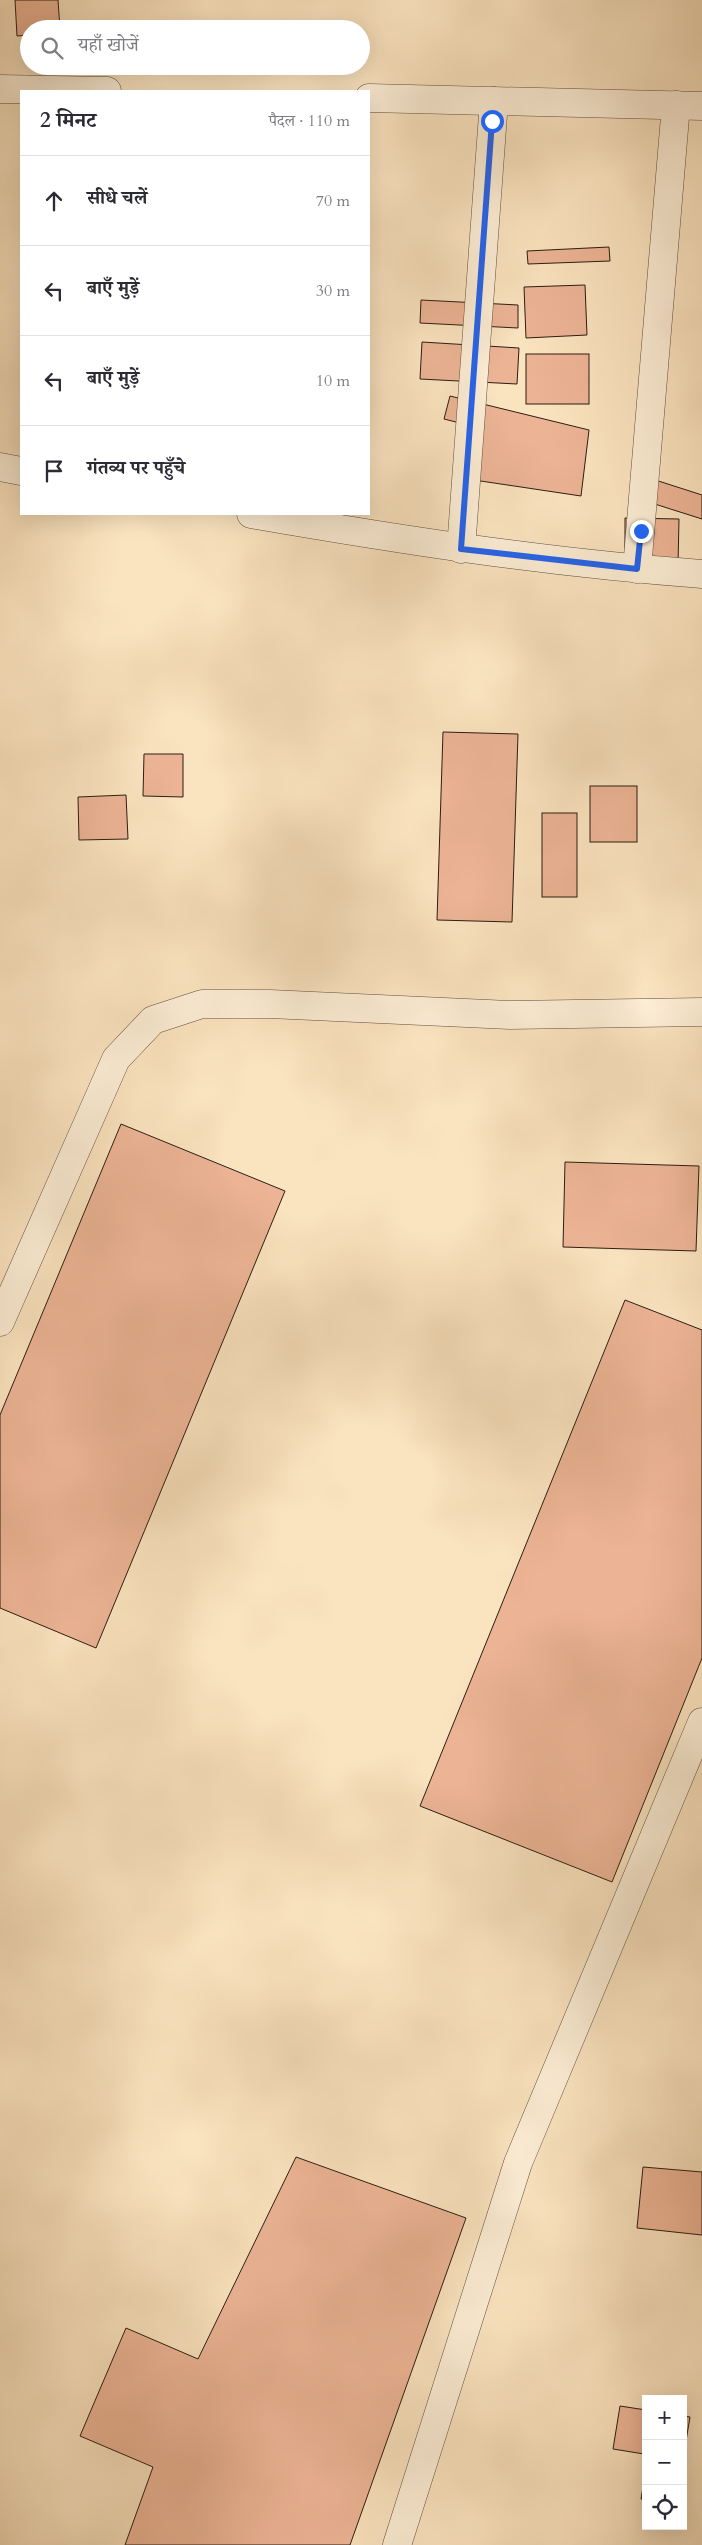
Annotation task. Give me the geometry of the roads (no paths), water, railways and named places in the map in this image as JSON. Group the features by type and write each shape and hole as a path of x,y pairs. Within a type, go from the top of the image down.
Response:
{"street":[{"path":"0,89 54,90"},
{"path":"370,98 689,106 637,569"},
{"path":"461,549 494,101"},
{"path":"0,467 20,471"},
{"path":"258,515 461,549 637,569 702,574"},
{"path":"0,1322 116,1059 153,1020 202,1004 270,1004 510,1015 702,1012"},
{"path":"397,2545 518,2163 702,1722"}]}
